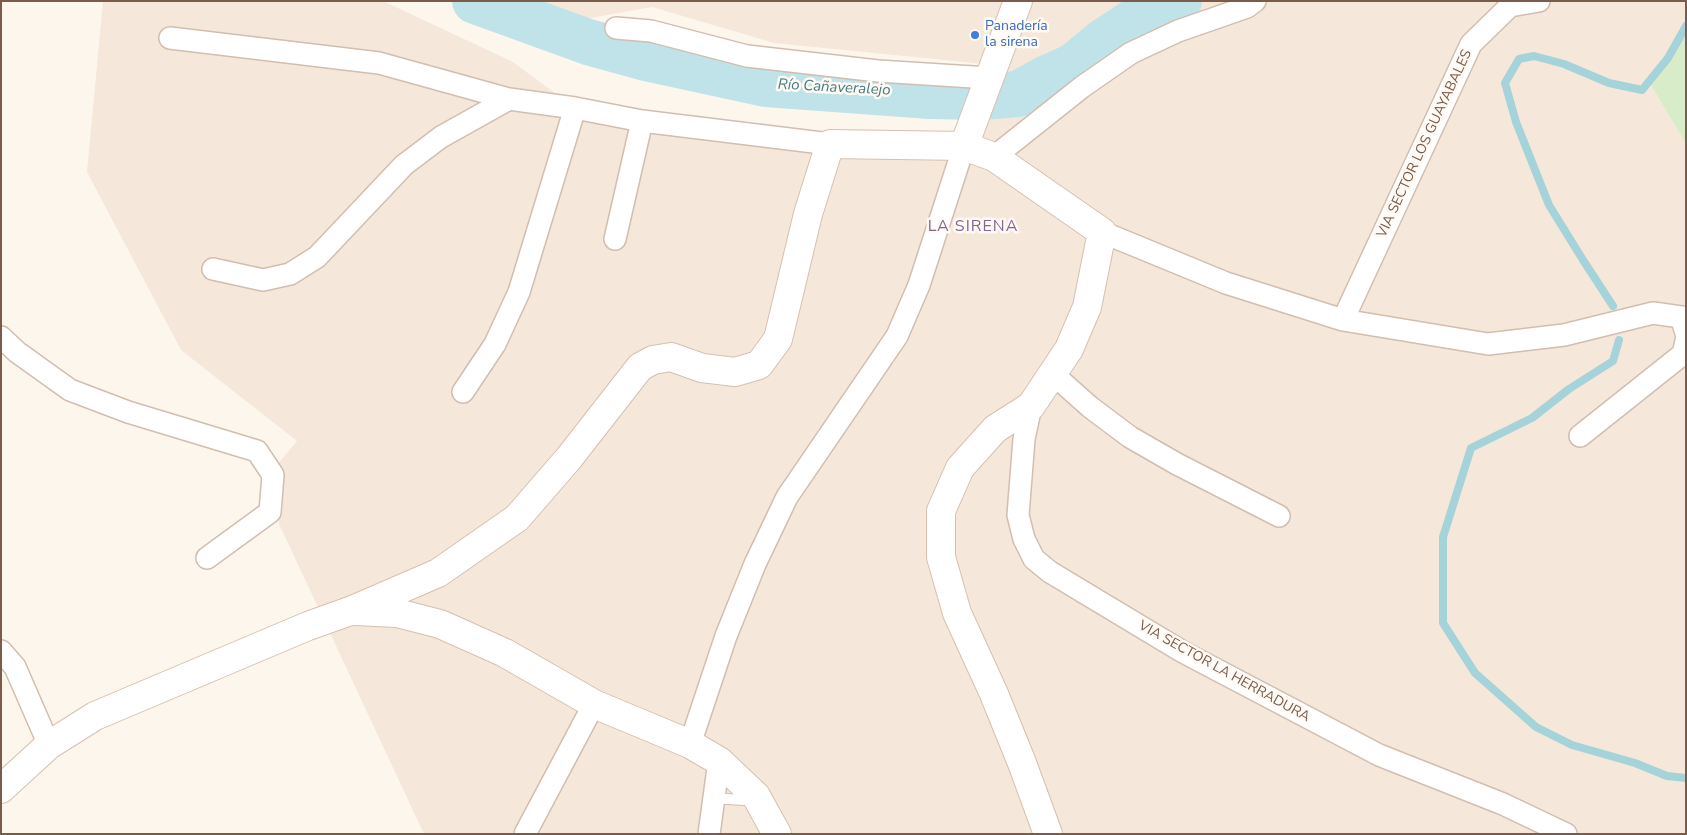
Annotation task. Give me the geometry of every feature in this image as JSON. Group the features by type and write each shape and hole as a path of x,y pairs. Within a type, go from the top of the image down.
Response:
{"street":[{"path":"690,744 726,636 755,564 787,497 897,336 919,286 968,136 1018,1"},
{"path":"994,157 1082,87 1131,53 1178,31 1247,6 1255,1"},
{"name":"VIA SECTOR LOS GUAYABALES","path":"1343,320 1471,44 1510,6 1539,1"},
{"path":"616,28 651,31 747,56 878,71 992,71"},
{"path":"170,38 379,63 509,99 575,108 642,121 830,144 968,136 994,157 1102,232 1226,283 1343,320 1488,344 1564,335 1653,313 1681,317 1686,333"},
{"path":"213,269 263,280 290,274 317,257 404,165 441,137 509,99"},
{"path":"462,392 495,344 519,292 575,108"},
{"path":"615,239 642,121"},
{"path":"1,789 49,745 95,716 438,573 518,518 569,458 640,367 647,363 671,357 702,368 735,372 759,365 778,339 808,214 830,144"},
{"path":"1048,834 994,694 957,613 941,557 941,511 960,468 995,429 1030,406 1070,349 1087,308 1102,232"},
{"path":"1,337 17,352 70,390 128,412 257,451 273,475 270,512 207,558"},
{"path":"1580,436 1682,354 1686,342"},
{"path":"1053,374 1090,407 1130,438 1279,516"},
{"name":"VIA SECTOR LA HERRADURA","path":"1030,406 1024,439 1018,515 1024,540 1034,559 1045,568 1183,652 1370,751 1502,804 1566,834"},
{"path":"350,610 374,610 397,613 440,624 505,653 594,704 690,744 720,761 756,796 777,834"},
{"path":"1,652 15,667 49,745"},
{"path":"525,834 594,704"},
{"path":"710,834 713,798 720,761"}],"lane":[{"path":"713,798 743,800 756,796"}],"shaded area":[{"name":"LA SIRENA","path":"103,1 383,1 513,62 575,108 642,121 964,146 994,65 774,43 652,7 585,19 531,1 1686,1 1686,26 1668,58 1649,82 1686,144 1686,834 424,834 279,524 276,466 297,441 181,350 87,172"}],"green space":[{"path":"1686,26 1686,144 1649,82 1668,58"}],"waterway":[{"name":"Río Cañaveralejo","path":"475,1 588,42 646,58 766,84 930,96 982,97 1018,94 1074,66 1103,42 1150,11 1179,1"},
{"path":"1613,306 1549,205 1516,122 1505,83 1519,59 1534,56 1564,64 1609,83 1642,90 1668,58 1686,26"},
{"path":"1619,340 1613,361 1569,389 1532,418 1471,448 1443,537 1443,623 1475,673 1536,727 1572,745 1635,763 1667,776 1686,778"}],"place":[{"name":"Panadería la sirena","path":"975,35"}],"district":[{"name":"LA SIRENA","path":"973,227"}]}
